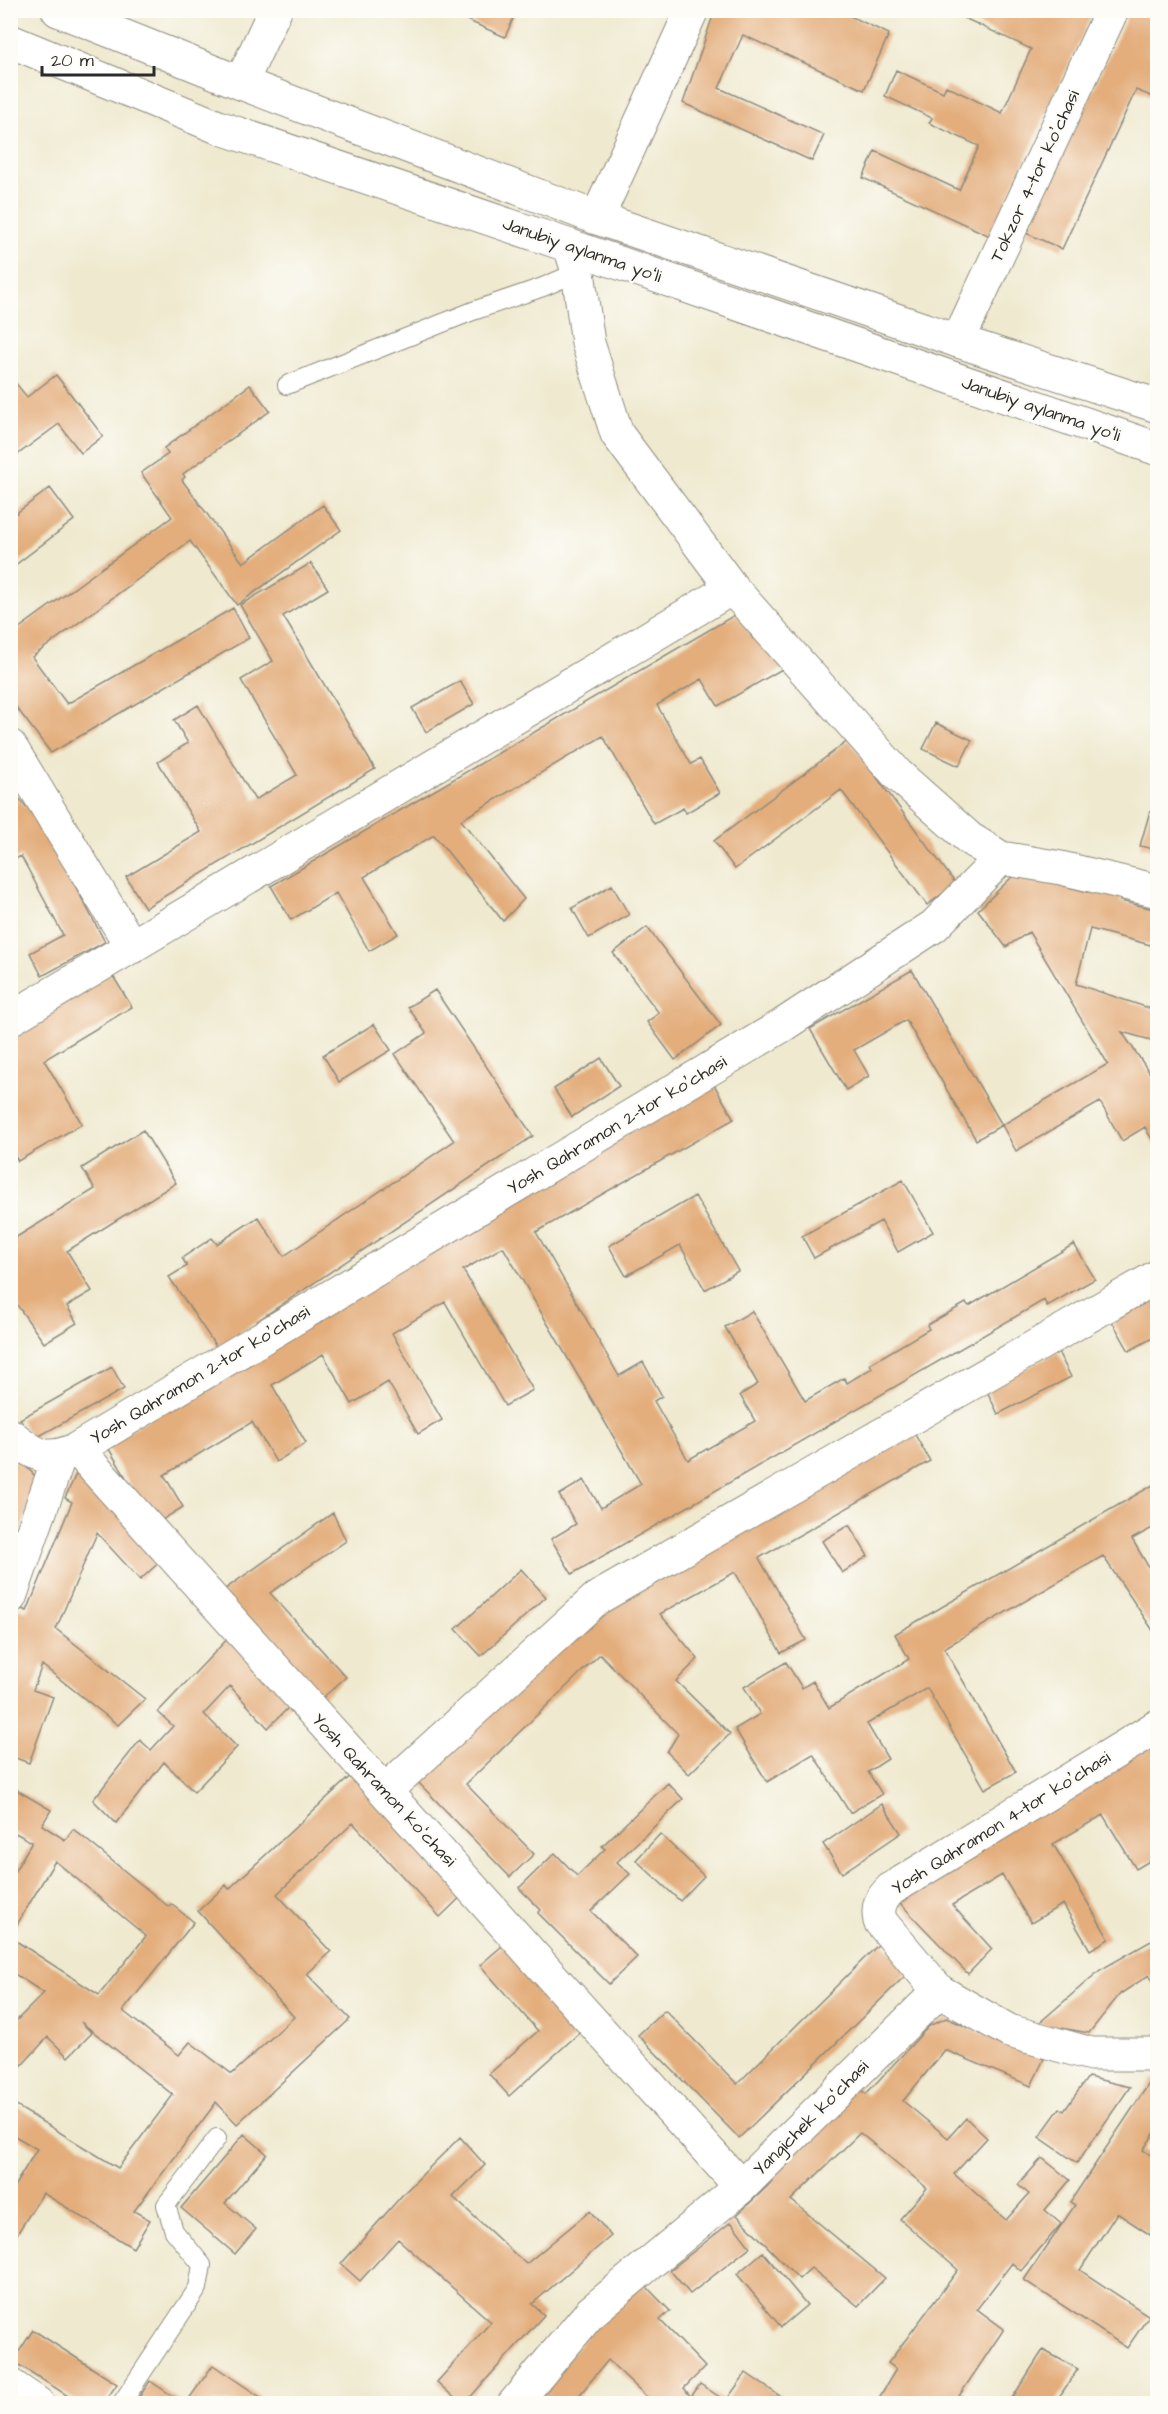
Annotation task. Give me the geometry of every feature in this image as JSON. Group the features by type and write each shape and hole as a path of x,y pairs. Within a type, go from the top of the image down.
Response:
{"main road":[{"name":"Janubiy aylanma yoʻli","path":"58,10 241,83 597,218 958,341 1158,406"},
{"path":"241,83 275,10"},
{"path":"597,218 692,10"},
{"name":"Tokzor 4-tor koʼchasi","path":"958,341 1112,10"},
{"name":"Janubiy aylanma yoʻli","path":"10,41 218,128 574,259 1158,449"},
{"path":"574,259 588,343 617,434 732,588 897,774 970,839 1001,858 1061,868 1158,891"},
{"path":"10,1019 732,588"},
{"path":"10,746 132,947"},
{"name":"Yosh Qahramon 2-tor koʼchasi","path":"68,1453 783,1025 934,926 1001,858"},
{"path":"386,1790 596,1599 1158,1276"},
{"path":"10,1435 33,1453 68,1453 10,1597"},
{"name":"Yosh Qahramon koʻchasi","path":"68,1453 386,1790 741,2187"},
{"name":"Yosh Qahramon 4-tor koʼchasi","path":"939,1990 880,1921 878,1909 881,1899 891,1889 1158,1726"},
{"path":"939,1990 1009,2031 1091,2054 1158,2054"},
{"name":"Yangichek koʻchasi","path":"514,2403 591,2312 741,2187 939,1990"},
{"path":"10,2385 38,2403"}],"lane":[{"path":"287,385 474,311 543,287 574,259"},
{"path":"121,2403 198,2288 202,2265 174,2231 166,2205 217,2138"}],"building":[{"path":"444,10 517,10 505,37"},
{"path":"715,10 837,10 889,34 864,90 743,35 719,88 824,135 812,161 683,103"},
{"path":"947,10 1094,10 990,236 863,178 875,151 959,190 979,146 929,123 932,118 885,96 896,70 943,92 946,86 1002,113 1031,49"},
{"path":"1130,10 1158,10 1158,99 1136,90 1062,249 1026,233"},
{"path":"56,375 103,436 81,453 59,424 10,460 10,376 27,397"},
{"path":"250,385 270,411 183,474 185,477 182,480 243,563 323,505 341,530 237,605 190,541 32,657 67,704 233,608 249,638 51,753 10,699 10,625 15,631 172,517 141,473 168,454 164,448"},
{"path":"50,488 74,520 10,569 10,518"},
{"path":"311,563 328,589 283,616 375,769 145,908 126,877 201,832 158,762 188,743 174,720 198,705 255,800 297,775 241,680 273,661 240,605"},
{"path":"738,613 753,639 764,632 784,668 718,706 702,679 657,705 691,764 700,759 720,793 686,813 683,808 654,824 603,736 461,820 524,899 503,921 434,835 364,877 398,934 369,951 336,893 291,920 271,886"},
{"path":"460,681 474,704 426,732 412,708"},
{"path":"936,723 972,740 959,766 923,749"},
{"path":"849,740 956,884 927,905 841,790 735,869 714,841"},
{"path":"10,787 26,807 31,803 105,942 42,976 30,953 63,935 21,856 10,862"},
{"path":"1150,811 1158,813 1158,850 1140,846"},
{"path":"1016,873 1088,892 1091,883 1123,892 1120,901 1158,910 1158,947 1090,929 1076,984 1158,1011 1158,1042 1122,1032 1158,1085 1158,1145 1156,1147 1145,1127 1122,1141 1100,1102 1016,1151 1002,1125 1108,1064 1029,932 1006,947 978,910"},
{"path":"612,885 629,915 589,938 572,908"},
{"path":"647,927 721,1025 675,1060 647,1022 659,1013 613,953"},
{"path":"912,970 1002,1125 976,1140 906,1020 854,1050 869,1076 846,1090 810,1029"},
{"path":"111,973 132,1007 44,1060 82,1124 18,1161 10,1148 10,1033"},
{"path":"435,990 533,1136 217,1348 169,1277 187,1266 182,1258 212,1238 217,1244 258,1217 284,1256 454,1141 395,1054 426,1033 408,1007"},
{"path":"374,1024 391,1050 339,1082 323,1055"},
{"path":"601,1058 619,1086 572,1117 554,1089"},
{"path":"713,1083 734,1119 536,1232 619,1376 643,1362 662,1396 654,1401 688,1460 755,1421 740,1395 758,1384 725,1327 752,1311 805,1401 844,1378 847,1383 872,1368 870,1364 929,1329 927,1325 966,1303 969,1306 1074,1244 1095,1279 1047,1306 1044,1300 572,1574 551,1539 576,1524 559,1495 584,1480 601,1508 641,1484 503,1247 463,1270 533,1390 505,1406 445,1302 392,1333 442,1420 418,1434 388,1382 352,1404 323,1354 272,1385 306,1443 276,1462 252,1422 164,1475 183,1507 154,1525 106,1444"},
{"path":"143,1130 176,1183 67,1251 92,1291 67,1306 77,1323 44,1343 10,1295 10,1241 95,1189 82,1168"},
{"path":"903,1180 933,1232 898,1252 881,1221 814,1258 802,1236"},
{"path":"695,1196 738,1271 705,1290 680,1245 626,1276 609,1246"},
{"path":"1158,1295 1158,1335 1129,1351 1112,1321"},
{"path":"1058,1352 1071,1377 998,1414 986,1389"},
{"path":"112,1367 124,1389 32,1440 20,1419"},
{"path":"910,1426 930,1461 759,1558 806,1640 781,1653 735,1572 660,1614 698,1659 676,1681 730,1734 689,1774 667,1752 678,1734 600,1654 466,1784 534,1854 510,1877 417,1781 600,1604"},
{"path":"10,1450 39,1480 10,1559"},
{"path":"77,1472 165,1557 140,1580 97,1533 56,1629 145,1699 118,1725 42,1665 33,1690 53,1697 29,1763 10,1756 10,1734 13,1727 10,1726 10,1631 19,1608 27,1611 72,1502 65,1498"},
{"path":"1158,1482 1158,1525 1132,1539 1158,1583 1158,1638 1103,1556 944,1648 1016,1772 985,1789 927,1688 867,1724 888,1759 868,1772 882,1794 850,1813 813,1754 767,1782 735,1729 760,1714 744,1687 786,1662 802,1688 813,1681 829,1708 909,1659 895,1634"},
{"path":"333,1513 346,1541 270,1593 346,1677 319,1701 221,1592"},
{"path":"849,1525 868,1556 842,1573 822,1541"},
{"path":"521,1569 546,1597 481,1656 456,1629"},
{"path":"233,1633 296,1700 268,1728 230,1686 204,1714 237,1747 194,1792 164,1762 116,1823 93,1800 140,1740 151,1750 173,1726 158,1712"},
{"path":"1158,1739 1158,1782 1153,1784 1158,1791 1158,1856 1136,1869 1103,1815 1053,1844 1109,1939 1090,1950 1063,1904 1031,1923 1002,1875 952,1905 992,1949 968,1974 894,1897"},
{"path":"358,1769 469,1889 440,1917 353,1823 277,1894 331,1952 307,1974 350,2019 237,2124 216,2102 134,2211 150,2220 133,2248 43,2193 10,2245 10,2193 37,2149 10,2133 10,2102 118,2168 173,2095 81,2022 92,2033 68,2057 48,2037 10,2078 10,2027 44,1993 10,1971 10,1937 99,1995 146,1936 55,1861 10,1936 10,1879 32,1842 10,1830 10,1786 51,1810 42,1825 65,1840 73,1829 169,1907 171,1904 194,1922 123,2011 179,2055 190,2042 232,2074 294,2017 198,1911 226,1885 229,1889"},
{"path":"668,1783 683,1799 617,1862 630,1874 591,1911 637,1957 609,1984 538,1913 541,1910 519,1888 555,1853 577,1876 605,1849 602,1846"},
{"path":"882,1804 901,1833 842,1873 823,1844"},
{"path":"660,1834 704,1876 680,1901 636,1860"},
{"path":"1158,1937 1158,1991 1149,1975 1120,1994 1089,2033 1038,2024 1100,1970"},
{"path":"509,1940 586,2027 509,2096 489,2074 538,2031 480,1965"},
{"path":"881,1942 910,1971 739,2138 638,2035 665,2010 737,2084"},
{"path":"946,2018 1044,2059 1031,2086 945,2050 903,2101 948,2138 966,2118 987,2138 954,2174 1006,2220 1029,2194 1018,2185 1042,2158 1070,2180 1045,2210 1061,2224 1021,2271 1012,2263 977,2309 1004,2329 959,2396 982,2403 876,2403 896,2369 888,2363 958,2270 900,2219 927,2188 860,2133 791,2200 885,2278 858,2306 811,2268 799,2279 737,2215 772,2182 765,2174 855,2085 866,2094 929,2026"},
{"path":"1088,2077 1130,2087 1077,2163 1039,2137 1060,2108 1064,2111"},
{"path":"1152,2079 1158,2079 1158,2128 1143,2150 1158,2160 1158,2240 1117,2213 1080,2270 1149,2316 1127,2348 1024,2280 1075,2205 1070,2202"},
{"path":"244,2134 267,2154 225,2203 256,2229 235,2254 181,2208"},
{"path":"460,2137 485,2165 453,2197 526,2264 590,2211 611,2236 532,2304 544,2315 465,2403 460,2403 437,2382 491,2322 398,2239 360,2281 341,2264 405,2192"},
{"path":"731,2222 750,2247 690,2294 670,2270"},
{"path":"763,2252 807,2305 781,2327 737,2274"},
{"path":"639,2279 670,2311 660,2320 705,2367 684,2388 691,2397 700,2384 724,2400 722,2403 650,2403 648,2398 608,2360 573,2403 525,2403"},
{"path":"33,2330 117,2384 104,2403 79,2403 13,2361"},
{"path":"1043,2350 1078,2369 1055,2403 1009,2403"},
{"path":"213,2365 269,2403 186,2403"},
{"path":"746,2373 790,2403 725,2402"},
{"path":"150,2381 183,2403 135,2403"}]}
